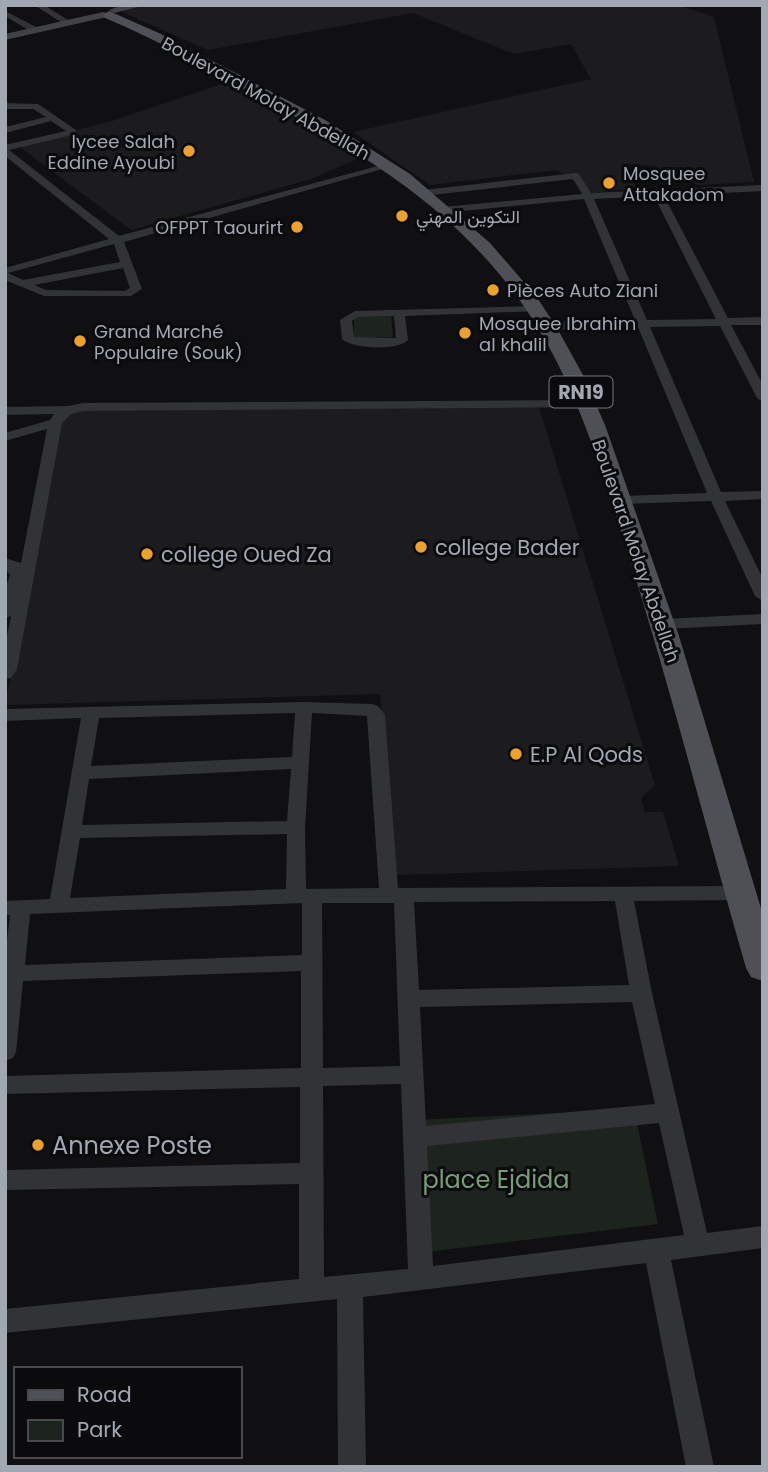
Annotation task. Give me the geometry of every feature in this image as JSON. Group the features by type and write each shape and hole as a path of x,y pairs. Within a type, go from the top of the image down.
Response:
{"main road":[{"path":"5,37 141,5"},
{"name":"Boulevard Molay Abdellah","path":"107,12 335,132 388,166 443,210 483,248 541,318 586,404 622,500 664,624 739,893 763,968"}],"street":[{"path":"38,5 67,22"},
{"path":"5,13 35,30"},
{"path":"5,106 32,105 73,132 5,150 11,160 118,241 136,289 127,295 44,293 5,276"},
{"path":"5,130 54,118"},
{"path":"5,271 388,166"},
{"path":"423,193 576,176 643,324 716,497 763,596"},
{"path":"443,210 587,196 763,188"},
{"path":"657,192 763,398"},
{"path":"19,284 125,264"},
{"path":"399,313 400,342 355,343 348,339 346,320 349,316 399,313 643,324 763,321"},
{"path":"5,411 67,410 83,407 586,404"},
{"path":"5,674 9,670 24,597 55,423 59,415 67,410"},
{"path":"5,437 55,423"},
{"path":"622,500 763,495"},
{"path":"5,563 14,564 18,575 5,613"},
{"path":"664,624 763,619"},
{"path":"303,707 296,827 311,963 311,1291"},
{"path":"5,715 303,707 364,708 376,715 408,999 421,1279"},
{"path":"59,907 91,713"},
{"path":"79,773 299,763"},
{"path":"72,832 296,827"},
{"path":"623,893 641,993 698,1245"},
{"path":"5,1052 13,908 304,896 739,893"},
{"path":"9,974 311,963"},
{"path":"408,999 641,993"},
{"path":"5,1085 411,1075"},
{"path":"414,1137 669,1112"},
{"path":"5,1180 312,1173"},
{"path":"5,1321 421,1279 763,1237"},
{"path":"656,1250 700,1467"},
{"path":"350,1286 352,1467"}],"shaded area":[{"path":"106,5 678,5 714,17 754,182 698,185 653,166 624,164 637,188 592,193 557,170 430,185 353,132 591,79 571,44 514,54 413,13 208,50"},
{"name":"lycee Salah Eddine Ayoubi","path":"228,82 364,156 311,179 131,230 17,145 112,121"},
{"path":"539,407 655,785 641,798 645,812 663,812 679,866 397,875 380,694 5,705 64,411"}],"green space":[{"path":"391,316 393,337 354,337 354,317"},
{"name":"place Ejdida","path":"634,1109 658,1224 426,1252 418,1120"}],"place":[{"name":"lycee Salah Eddine Ayoubi","path":"189,151"},
{"name":"Mosquee Attakadom","path":"609,183"},
{"name":"التكوين المهني","path":"402,216"},
{"name":"OFPPT Taourirt","path":"297,227"},
{"name":"Pièces Auto Ziani","path":"493,290"},
{"name":"Mosquee Ibrahim al khalil","path":"465,333"},
{"name":"Grand Marché Populaire (Souk)","path":"80,341"},
{"name":"college Bader","path":"421,547"},
{"name":"college Oued Za","path":"147,554"},
{"name":"E.P Al Qods","path":"516,754"},
{"name":"Annexe Poste","path":"38,1145"}]}
